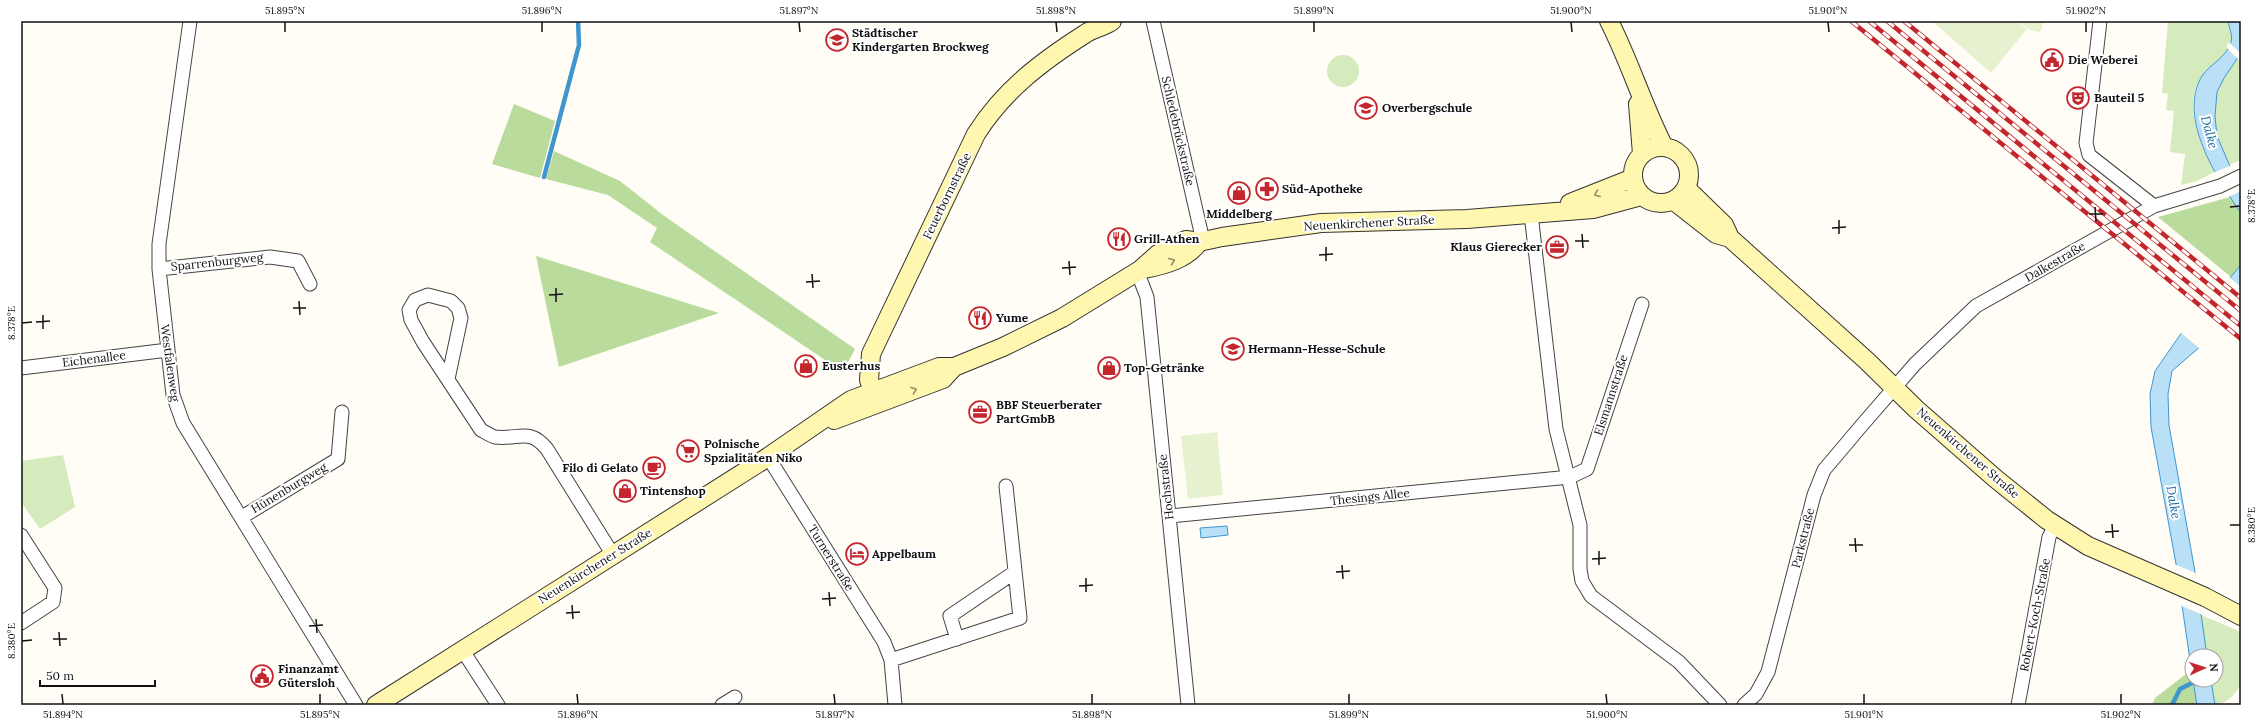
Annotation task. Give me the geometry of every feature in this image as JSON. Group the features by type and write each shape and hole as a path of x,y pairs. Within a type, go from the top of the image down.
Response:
{"main road":[{"name":"Feuerbornstraße","path":"875,397 869,375 871,354 976,134 988,116 1009,91 1051,56 1094,25 1106,25 1112,21"},
{"path":"1609,21 1625,54 1635,83 1664,147"},
{"path":"1635,83 1642,154"},
{"path":"1664,147 1677,152 1687,162 1689,180 1680,195 1656,204 1641,196 1633,178 1637,161 1642,154 1649,150 1664,147"},
{"name":"Neuenkirchener Straße","path":"1535,213 1590,197 1633,178"},
{"name":"Neuenkirchener Straße","path":"1680,195 1724,225 1730,238 1894,388 1996,479 2055,526 2088,546 2205,597 2241,616"},
{"name":"Neuenkirchener Straße","path":"376,705 768,457 814,427 851,400 875,397 939,367 954,367 1004,347 1062,318 1138,270 1163,265 1192,252 1201,242 1321,223 1467,219 1593,209 1641,196"}],"street":[{"name":"Westfalenweg","path":"190,21 158,244 159,268 173,395 182,423 242,517 356,705"},
{"name":"Schledebrückstraße","path":"1153,21 1201,242"},
{"path":"2100,21 2086,143 2087,149 2089,155 2154,206"},
{"name":"Dalkestraße","path":"1894,388 1915,364 1976,306 2154,206 2220,186 2241,176"},
{"path":"1535,213 1556,429 1570,477 1580,524 1580,569 1582,581 1590,596 1679,662 1720,705"},
{"name":"Sparrenburgweg","path":"159,268 270,257 298,261 310,284"},
{"name":"Hochstraße","path":"1138,270 1148,297 1188,705"},
{"path":"448,378 461,318 458,308 451,301 428,295 415,300 409,310 410,320 481,430 495,436 527,436 539,439 548,449 613,555"},
{"name":"Elsmannstraße","path":"1570,477 1587,469 1642,304"},
{"name":"Eichenallee","path":"21,368 168,350"},
{"name":"Parkstraße","path":"1744,705 1756,694 1768,672 1814,495 1824,470 1894,388"},
{"name":"Hünenburgweg","path":"242,517 338,459 342,412"},
{"name":"Turnerstraße","path":"768,457 884,642 891,660 895,705"},
{"name":"Thesings Allee","path":"1170,516 1570,477"},
{"path":"891,660 1020,618 1006,486"},
{"name":"Robert-Koch-Straße","path":"2018,705 2049,537 2055,526"},
{"path":"21,535 55,588 53,602 21,623"},
{"path":"957,639 950,616 1015,572"},
{"path":"463,651 498,705"},
{"path":"722,705 735,697"}],"green space":[{"path":"1932,21 2018,21 2027,29 1991,73"},
{"path":"2019,21 2043,21 2042,29 2039,32 2030,30"},
{"path":"2168,21 2228,21 2232,37 2228,50 2203,76 2197,85 2194,95 2193,109 2196,125 2214,172 2197,181 2181,185 2185,154 2170,152 2174,111 2166,110 2168,94 2162,93"},
{"path":"2241,53 2241,160 2229,165 2218,138 2214,118 2214,108 2215,99 2220,85"},
{"path":"1343,55 1349,56 1356,62 1359,71 1358,77 1352,84 1343,87 1337,86 1330,80 1327,71 1328,65 1334,58"},
{"path":"514,104 555,121 540,178 492,164"},
{"path":"554,151 620,181 663,215 855,349 843,372 650,242 657,228 608,195 546,179"},
{"path":"2230,197 2241,213 2241,265 2231,277 2158,217"},
{"path":"536,256 719,313 559,367"},
{"path":"1217,432 1223,495 1188,499 1181,436"},
{"path":"63,455 75,507 40,529 21,502 21,461"},
{"path":"2201,615 2241,632 2242,676 2240,686 2235,694 2223,703 2215,705 2212,688 2224,688 2224,648 2206,648"},
{"path":"2184,675 2184,688 2194,688 2197,705 2152,705 2155,698"}],"water":[{"name":"Dalke","path":"2228,21 2241,21 2241,53 2224,78 2217,92 2215,116 2217,136 2229,164 2241,181 2241,213 2221,183 2203,147 2197,128 2194,110 2196,92 2202,76 2226,52 2231,42"},
{"name":"Dalke","path":"2241,265 2241,302 2201,346 2172,371 2168,394 2169,425 2195,572 2206,648 2188,648 2176,564 2151,427 2150,394 2155,371 2180,335"},
{"path":"1227,526 1228,535 1201,538 1200,528"},
{"path":"2194,688 2212,688 2215,705 2197,705"}],"pier":[{"path":"2229,42 2241,54 2239,60 2226,47"},
{"path":"2232,165 2241,178 2241,191 2228,197 2213,173"},
{"path":"2229,277 2241,287 2241,305 2200,349 2180,332"},
{"path":"2174,564 2198,574 2203,615 2179,605"}],"waterway":[{"path":"544,177 579,45 578,21"},
{"path":"2172,705 2180,689 2184,687"}],"railway":[{"path":"1851,21 2241,339"},
{"path":"1869,21 2241,326"},
{"path":"1887,21 2241,311"},
{"path":"1904,21 2241,298"}],"place":[{"name":"Städtischer Kindergarten Brockweg","path":"837,40"},
{"name":"Die Weberei","path":"2052,60"},
{"name":"Bauteil 5","path":"2078,98"},
{"name":"Overbergschule","path":"1366,108"},
{"name":"Süd-Apotheke","path":"1267,189"},
{"name":"Middelberg","path":"1239,193"},
{"name":"Grill-Athen","path":"1119,239"},
{"name":"Klaus Gierecker","path":"1557,247"},
{"name":"Yume","path":"980,318"},
{"name":"Hermann-Hesse-Schule","path":"1233,349"},
{"name":"Eusterhus","path":"806,366"},
{"name":"Top-Getränke","path":"1109,368"},
{"name":"BBF Steuerberater PartGmbB","path":"980,412"},
{"name":"Polnische Spzialitäten Niko","path":"688,451"},
{"name":"Filo di Gelato","path":"654,468"},
{"name":"Tintenshop","path":"625,491"},
{"name":"Appelbaum","path":"857,554"},
{"name":"Finanzamt Gütersloh","path":"262,676"}]}
